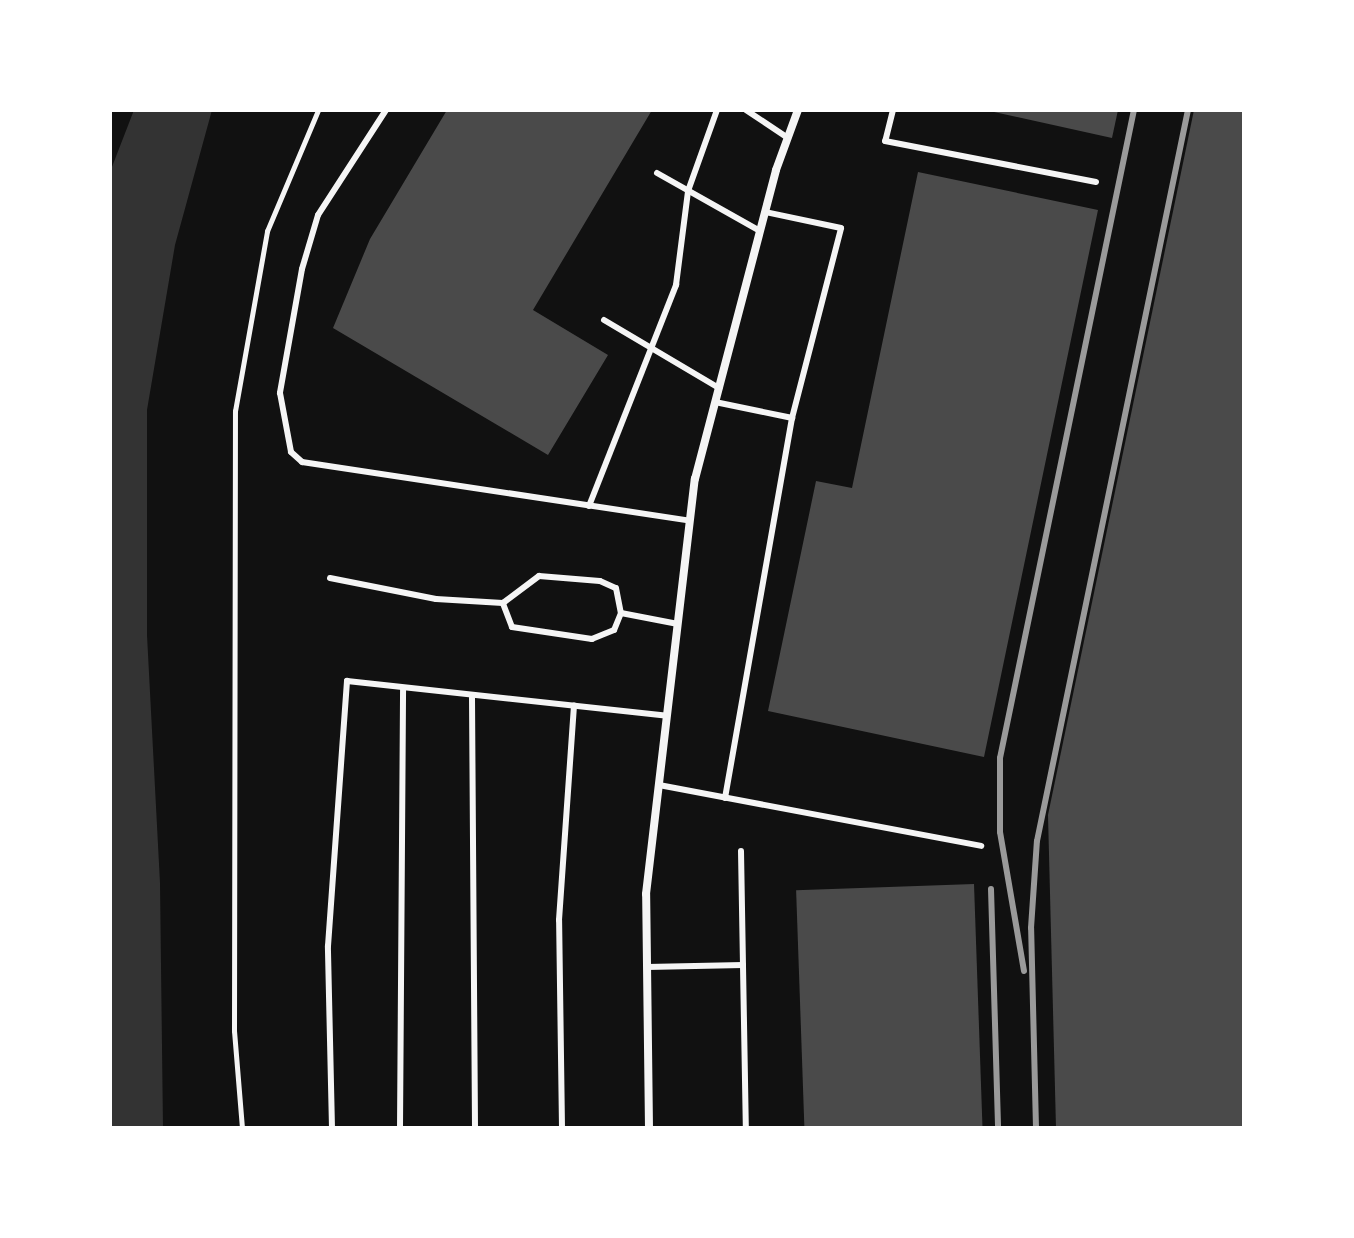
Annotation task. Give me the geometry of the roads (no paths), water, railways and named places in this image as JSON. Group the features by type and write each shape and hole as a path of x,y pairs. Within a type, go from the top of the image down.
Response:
{"street":[{"path":"649,1128 646,894 695,479 765,212 798,110"}],"lane":[{"path":"386,110 318,215 302,269 280,393 291,452 302,462 690,521"},
{"path":"589,506 676,285 688,191 717,110"},
{"path":"746,110 788,138"},
{"path":"893,110 885,141 1096,182"},
{"path":"657,173 760,231"},
{"path":"725,798 792,418 841,228 765,212"},
{"path":"604,320 719,388"},
{"path":"715,402 792,418"},
{"path":"330,578 436,599 503,603 539,576 600,581 616,588 621,613 614,630 592,639 512,627 503,603"},
{"path":"621,613 678,624"},
{"path":"332,1128 328,946 347,681 472,698 667,716"},
{"path":"400,1128 403,690"},
{"path":"472,698 475,1128"},
{"path":"562,1128 559,920 574,706"},
{"path":"659,785 981,846"},
{"path":"741,851 746,1128"},
{"path":"647,967 743,965"}],"railway":[{"path":"1024,971 1000,832 1000,758 1134,110"},
{"path":"1036,1128 1031,928 1037,841 1188,110"},
{"path":"991,889 998,1128"}]}
